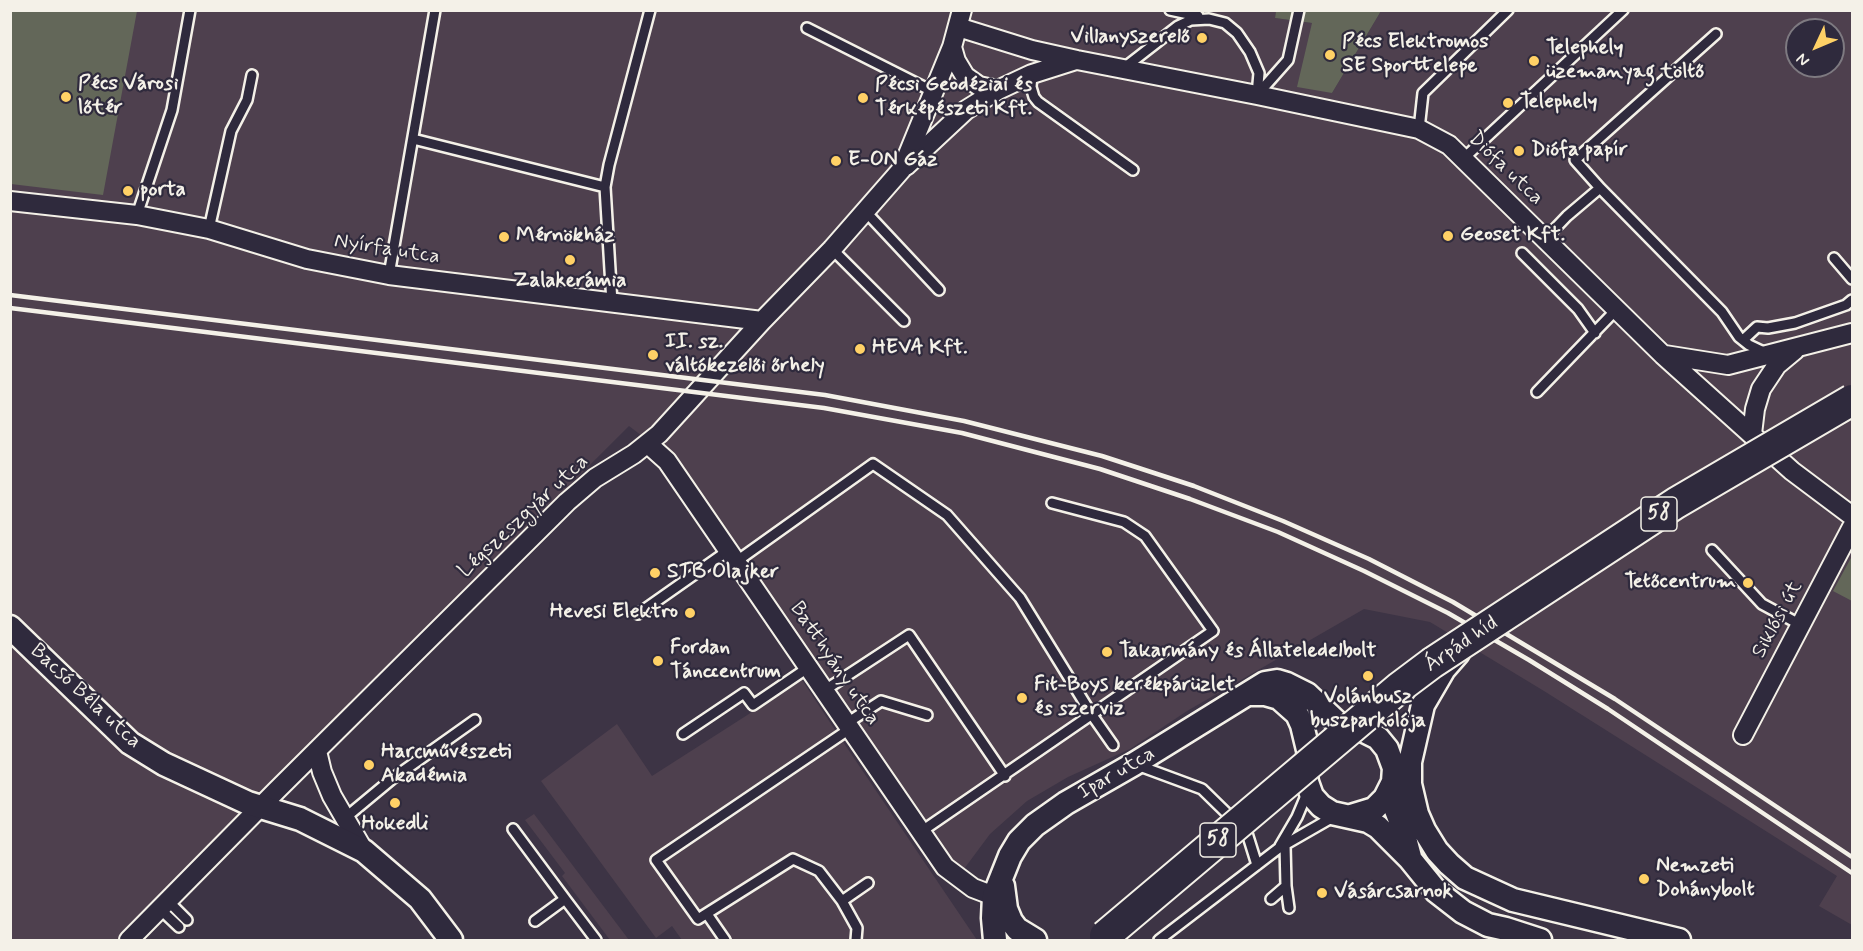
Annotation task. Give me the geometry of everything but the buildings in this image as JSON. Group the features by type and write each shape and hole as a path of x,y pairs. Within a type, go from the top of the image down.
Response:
{"main road":[{"name":"Árpád híd","path":"1105,936 1400,687 1432,663 1472,639 1676,503 1852,400"}],"street":[{"name":"Diófa utca","path":"960,19 1032,50 1419,129 1449,145 1663,355 1792,471 1852,516"},
{"name":"Légszeszgyár utca","path":"130,940 567,502 595,478 648,444 671,423 762,321 832,249 902,169 952,46 960,19"},
{"path":"952,46 956,61 965,76 979,87 998,90"},
{"path":"902,169 966,110 998,90 1032,74 1077,60"},
{"name":"Nyírfa utca","path":"10,201 137,215 209,230 307,259 389,275 762,321"},
{"path":"1663,355 1728,365 1852,333"},
{"path":"1752,434 1755,409 1761,389 1777,365 1799,346"},
{"name":"Batthyány utca","path":"648,444 667,461 825,690 924,841 945,867 963,882 994,896"},
{"name":"Siklósi út","path":"1743,735 1852,527"},
{"name":"Bacsó Béla utca","path":"10,627 130,743 164,764 248,803 300,819 364,850 420,899 451,940"},
{"path":"1472,639 1444,669 1429,692 1413,740 1410,784 1417,814 1424,830 1449,864 1465,878 1491,891 1548,910 1669,938"},
{"name":"Ipar utca","path":"995,940 994,896 1002,872 1019,841 1035,825 1265,682 1277,681 1307,694 1343,728"},
{"path":"1249,694 1265,694 1279,698 1297,714 1305,734 1309,754"},
{"path":"1345,815 1374,809 1389,792 1394,773 1393,763 1387,749 1372,734 1358,728 1343,728 1323,737 1309,754 1305,768 1309,789 1321,806 1345,815 1368,821 1378,827 1410,859 1436,891 1463,912 1511,940"},
{"path":"317,752 332,796 364,850"},
{"path":"1389,792 1401,823 1410,859"},
{"path":"1002,872 1006,909 1011,921 1017,929 1035,940"},
{"path":"1488,925 1506,928 1540,940"}],"lane":[{"path":"137,215 172,110 190,10"},
{"path":"389,275 435,10"},
{"path":"612,303 605,188 609,165 651,10"},
{"path":"1170,10 1225,22 1237,33 1250,52 1259,73 1257,95"},
{"path":"1257,95 1288,60 1299,10"},
{"path":"1419,129 1423,93 1508,10"},
{"path":"1463,159 1623,10"},
{"path":"1123,69 1178,26 1191,20 1209,19"},
{"path":"807,28 934,92"},
{"path":"1716,34 1575,160 1722,312 1743,340 1770,355"},
{"path":"1032,74 1031,87 1038,102 1133,170"},
{"path":"209,230 231,131 247,100 252,75"},
{"path":"413,139 605,188"},
{"path":"1545,239 1567,216 1600,188"},
{"path":"865,211 939,290"},
{"path":"832,249 904,321"},
{"path":"1522,254 1578,309 1595,333"},
{"path":"1834,258 1852,279"},
{"path":"1743,340 1757,327 1768,328 1795,323 1846,305 1852,300"},
{"path":"1537,392 1616,310"},
{"path":"638,614 733,556 873,464 947,515 1020,598 1113,745"},
{"path":"924,841 1005,776 1213,630 1145,536 1124,522 1052,503"},
{"path":"1712,550 1762,604 1801,625"},
{"path":"825,690 909,635 1005,776"},
{"path":"684,734 744,693 753,705 809,667"},
{"path":"856,940 857,928 842,901 819,871 793,859 698,919 656,860 849,726 881,701 927,715"},
{"path":"345,818 392,779 475,720"},
{"path":"1134,764 1202,789 1247,833 1257,865"},
{"path":"1289,908 1282,846 1309,789"},
{"path":"1160,940 1282,846 1327,819 1345,815"},
{"path":"513,829 596,940"},
{"path":"842,901 868,884"},
{"path":"1271,899 1286,886"},
{"path":"535,921 565,899"},
{"path":"164,905 187,920"},
{"path":"164,905 179,927"},
{"path":"707,914 725,940"}],"shaded area":[{"path":"10,11 1276,11 1275,18 1312,23 1332,93 1381,11 1852,11 1852,925 1819,906 1837,876 1544,691 1430,622 1364,609 1187,711 1130,749 1068,777 1027,801 990,834 961,873 671,458 629,426 117,940 11,940"},
{"path":"802,680 977,940 682,940 672,926 656,938 541,781 617,724 652,776"},
{"path":"534,814 629,940 610,940 562,876 565,873 525,820"}],"green space":[{"name":"Pécs Városi lőtér","path":"11,10 137,11 103,195 11,184"},
{"name":"Pécs Elektromos SE Sporttelepe","path":"1276,11 1381,11 1332,93 1297,87 1312,23 1275,18"},
{"path":"1852,556 1852,601 1833,591"}],"railway":[{"path":"10,295 825,395 964,421 1102,456 1194,486 1283,521 1369,559 1453,602 1615,699 1852,857"},
{"path":"10,308 824,408 962,433 1100,469 1278,532 1448,613 1608,709 1852,873"}],"place":[{"name":"Villanyszerelő","path":"1202,38"},
{"name":"Pécs Elektromos SE Sporttelepe","path":"1330,55"},
{"name":"Telephely üzemanyag töltő","path":"1534,61"},
{"name":"Pécs Városi lőtér","path":"66,97"},
{"name":"Pécsi Geodéziai és Térképészeti Kft.","path":"863,98"},
{"name":"Telephely","path":"1508,103"},
{"name":"Diófa papír","path":"1519,151"},
{"name":"E-ON Gáz","path":"836,161"},
{"name":"porta","path":"128,191"},
{"name":"Geoset Kft.","path":"1448,236"},
{"name":"Mérnökház","path":"504,237"},
{"name":"Zalakerámia","path":"570,260"},
{"name":"HEVA Kft.","path":"860,349"},
{"name":"II. sz. váltókezelői őrhely","path":"653,355"},
{"name":"STB Olajker","path":"655,573"},
{"name":"Tetőcentrum","path":"1748,583"},
{"name":"Hevesi Elektro","path":"690,613"},
{"name":"Takarmány és Állateledelbolt","path":"1107,652"},
{"name":"Fordan Tánccentrum","path":"658,661"},
{"name":"Volánbusz buszparkolója","path":"1368,676"},
{"name":"Fit-Boys kerékpárüzlet és szerviz","path":"1022,698"},
{"name":"Harcművészeti Akadémia","path":"369,765"},
{"name":"Hokedli","path":"395,803"},
{"name":"Nemzeti Dohánybolt","path":"1644,879"},
{"name":"Vásárcsarnok","path":"1322,893"}]}
